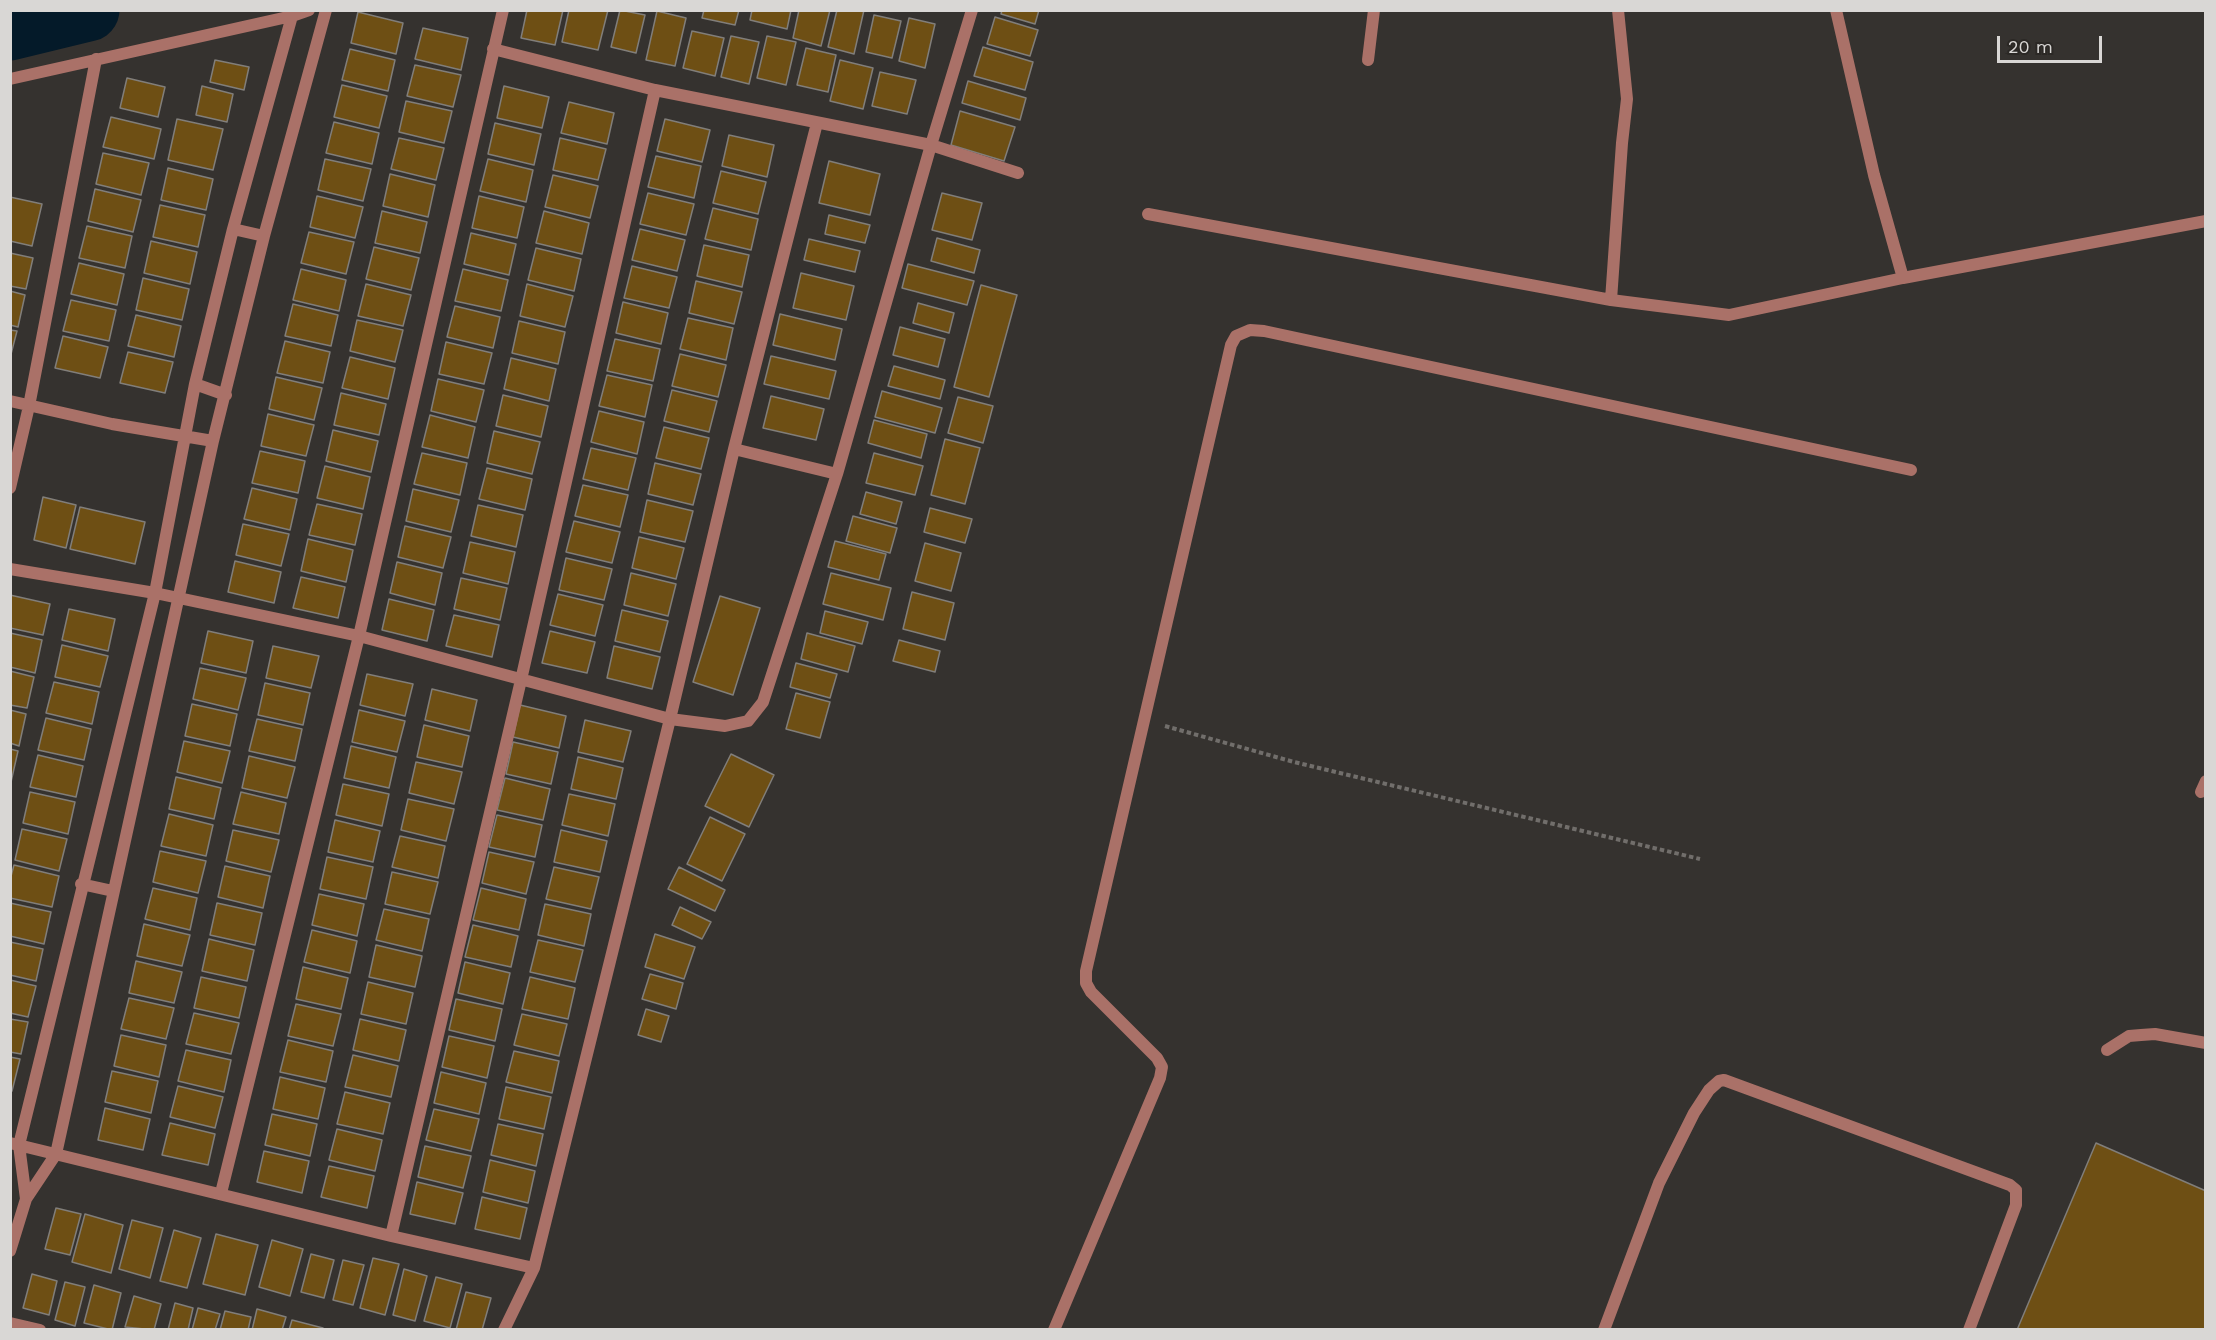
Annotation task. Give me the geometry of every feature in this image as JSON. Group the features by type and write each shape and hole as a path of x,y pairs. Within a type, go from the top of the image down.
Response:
{"street":[{"path":"10,79 292,16 309,10"},
{"path":"10,1251 26,1199 56,1154 213,441 264,236 326,10"},
{"path":"221,1193 359,636 502,10"},
{"path":"10,569 155,593 359,636 670,719 725,726 748,721 763,702 837,474 972,10"},
{"path":"1368,60 1374,10"},
{"path":"1611,300 1627,99 1618,10"},
{"path":"1836,10 1874,176 1903,278"},
{"path":"26,1199 15,1144 155,593 195,384 233,228 292,16"},
{"path":"494,49 655,90 931,145 1018,173"},
{"path":"10,488 29,406 96,59"},
{"path":"391,1236 521,680 655,90"},
{"path":"504,1329 534,1268 670,719 734,449 817,123"},
{"path":"1148,214 1611,300 1729,315 1903,278 2205,221"},
{"path":"233,228 264,236"},
{"path":"1054,1329 1160,1078 1162,1067 1157,1058 1091,992 1086,982 1086,971 1231,345 1236,336 1241,332 1264,331 1911,470"},
{"path":"195,384 226,395"},
{"path":"10,401 112,424 213,441"},
{"path":"734,449 837,474"},
{"path":"81,884 113,891"},
{"path":"2107,1050 2129,1036 2155,1034 2205,1043"},
{"path":"1604,1329 1659,1183 1694,1113 1709,1090 1721,1080 2010,1185 2016,1190 2016,1205 1969,1329"},
{"path":"15,1144 391,1236 534,1268"},
{"path":"10,1323 40,1329"}],"path":[{"path":"1144,721 1294,762 1700,859"}],"building":[{"path":"527,10 563,10 555,45 521,38"},
{"path":"569,10 608,10 598,50 562,42"},
{"path":"620,10 645,15 636,53 611,47"},
{"path":"704,10 739,10 735,25 702,18"},
{"path":"752,10 791,10 787,29 750,20"},
{"path":"799,10 830,10 821,46 793,38"},
{"path":"837,10 864,10 854,54 828,47"},
{"path":"1002,10 1039,10 1035,24 1001,14"},
{"path":"657,11 686,18 675,66 646,60"},
{"path":"358,12 403,23 396,54 351,43"},
{"path":"874,15 901,21 892,58 866,52"},
{"path":"995,17 1038,30 1030,56 987,44"},
{"path":"909,18 935,24 925,68 899,61"},
{"path":"423,28 468,38 461,70 415,59"},
{"path":"692,31 724,38 715,76 683,68"},
{"path":"731,36 759,42 749,84 721,77"},
{"path":"767,36 796,42 786,85 757,78"},
{"path":"983,47 1033,62 1025,90 974,76"},
{"path":"806,48 836,55 828,92 797,85"},
{"path":"350,49 395,60 388,91 342,80"},
{"path":"215,60 249,67 244,90 210,82"},
{"path":"840,60 873,68 863,109 830,101"},
{"path":"415,65 461,75 453,107 407,96"},
{"path":"880,72 916,80 907,114 872,106"},
{"path":"127,78 165,87 158,117 120,108"},
{"path":"968,81 1026,98 1020,120 962,103"},
{"path":"342,85 387,96 379,128 334,117"},
{"path":"202,86 233,94 227,122 196,115"},
{"path":"504,86 549,97 542,128 497,118"},
{"path":"406,101 452,111 444,143 399,132"},
{"path":"569,102 614,113 607,144 561,133"},
{"path":"960,111 1015,127 1004,161 951,145"},
{"path":"111,117 161,129 154,159 103,147"},
{"path":"177,119 223,129 213,170 168,160"},
{"path":"665,119 710,130 702,162 657,151"},
{"path":"334,122 379,133 372,164 326,153"},
{"path":"495,123 541,134 534,165 488,154"},
{"path":"729,135 774,145 767,177 722,166"},
{"path":"399,138 444,148 436,180 391,169"},
{"path":"560,138 606,149 598,180 553,170"},
{"path":"103,153 149,163 141,195 96,184"},
{"path":"656,156 701,166 694,198 648,187"},
{"path":"325,159 371,169 363,201 318,190"},
{"path":"488,159 533,170 526,202 480,191"},
{"path":"829,161 880,174 870,215 819,203"},
{"path":"168,168 213,179 206,210 161,200"},
{"path":"721,171 766,182 758,214 713,203"},
{"path":"390,174 435,185 428,217 383,206"},
{"path":"553,175 598,186 590,218 545,207"},
{"path":"95,189 141,200 133,232 88,221"},
{"path":"648,193 694,204 686,235 640,224"},
{"path":"942,193 982,203 972,240 932,230"},
{"path":"317,196 363,207 355,238 310,227"},
{"path":"479,196 524,207 517,238 472,228"},
{"path":"10,197 42,204 32,246 10,241"},
{"path":"160,205 205,215 198,247 153,237"},
{"path":"713,208 758,219 751,250 705,239"},
{"path":"382,211 427,222 420,253 375,243"},
{"path":"544,211 589,223 582,254 536,243"},
{"path":"829,215 870,225 865,243 825,234"},
{"path":"87,226 132,236 125,268 79,258"},
{"path":"640,229 685,240 677,271 632,260"},
{"path":"309,232 354,242 346,274 301,263"},
{"path":"471,233 516,244 509,275 464,264"},
{"path":"937,238 980,250 974,273 931,261"},
{"path":"809,239 860,251 855,272 804,260"},
{"path":"151,241 197,252 190,284 144,273"},
{"path":"704,245 749,255 742,287 697,276"},
{"path":"374,247 419,258 411,290 366,279"},
{"path":"536,248 581,259 574,291 528,280"},
{"path":"10,253 33,258 26,289 10,286"},
{"path":"79,263 124,274 117,305 71,294"},
{"path":"908,264 974,281 967,305 902,288"},
{"path":"632,266 677,277 669,308 624,298"},
{"path":"301,269 346,280 339,311 293,300"},
{"path":"463,269 508,280 501,311 455,301"},
{"path":"801,273 854,286 846,320 793,308"},
{"path":"143,278 189,289 182,320 136,310"},
{"path":"696,281 742,292 734,324 689,313"},
{"path":"366,284 411,295 403,326 358,316"},
{"path":"527,284 573,296 565,327 520,316"},
{"path":"981,285 1017,295 989,397 954,387"},
{"path":"10,291 25,295 18,327 10,325"},
{"path":"71,300 116,310 109,341 63,331"},
{"path":"623,302 668,313 661,344 616,333"},
{"path":"918,303 954,313 949,333 913,323"},
{"path":"293,304 338,315 331,346 285,336"},
{"path":"455,306 500,317 493,348 447,337"},
{"path":"780,314 842,329 835,360 773,345"},
{"path":"136,315 181,326 174,357 128,346"},
{"path":"688,318 733,328 726,360 680,349"},
{"path":"357,320 403,330 395,362 350,351"},
{"path":"519,321 565,332 558,364 512,353"},
{"path":"900,327 945,339 938,367 893,355"},
{"path":"10,330 17,331 10,358"},
{"path":"63,336 108,347 100,378 55,368"},
{"path":"615,339 660,349 653,381 607,371"},
{"path":"285,341 330,352 323,383 277,373"},
{"path":"446,342 492,353 484,384 439,374"},
{"path":"128,352 173,362 165,393 120,383"},
{"path":"680,354 726,365 718,397 672,386"},
{"path":"771,356 836,371 829,399 764,384"},
{"path":"350,357 395,368 388,399 342,388"},
{"path":"511,358 556,369 549,401 504,389"},
{"path":"894,366 945,380 940,399 888,386"},
{"path":"607,375 652,385 645,417 599,406"},
{"path":"276,377 322,388 314,420 269,409"},
{"path":"438,379 484,390 476,422 431,411"},
{"path":"672,390 717,401 709,432 664,421"},
{"path":"882,391 942,408 935,433 875,417"},
{"path":"341,393 386,404 379,435 334,425"},
{"path":"503,395 548,406 541,437 496,426"},
{"path":"771,396 824,409 816,440 763,428"},
{"path":"958,397 993,406 983,443 948,433"},
{"path":"599,411 644,422 637,454 591,442"},
{"path":"268,414 314,425 306,456 261,446"},
{"path":"430,415 475,427 468,458 422,447"},
{"path":"874,420 927,434 921,458 868,443"},
{"path":"664,427 709,438 701,469 656,458"},
{"path":"333,430 378,441 371,472 326,461"},
{"path":"494,431 540,442 532,474 487,463"},
{"path":"945,439 980,448 965,504 931,495"},
{"path":"591,448 636,458 628,490 583,479"},
{"path":"260,451 305,461 298,493 252,483"},
{"path":"422,453 467,463 460,495 414,484"},
{"path":"874,453 923,466 915,495 866,483"},
{"path":"655,463 701,474 693,505 648,494"},
{"path":"325,466 370,477 363,509 317,498"},
{"path":"487,468 532,479 525,510 479,499"},
{"path":"583,485 628,495 620,527 575,516"},
{"path":"252,488 297,499 290,530 244,519"},
{"path":"413,489 459,500 451,532 406,521"},
{"path":"866,492 902,502 896,524 860,514"},
{"path":"43,497 76,505 66,548 34,540"},
{"path":"647,500 693,511 685,542 640,532"},
{"path":"317,504 362,514 355,545 309,535"},
{"path":"478,505 523,515 516,547 471,536"},
{"path":"80,507 145,522 135,564 70,549"},
{"path":"930,508 972,519 965,543 924,532"},
{"path":"853,516 897,528 890,553 846,541"},
{"path":"574,521 620,532 612,563 566,552"},
{"path":"243,524 289,534 281,566 236,555"},
{"path":"405,526 451,537 443,568 398,557"},
{"path":"639,537 684,548 676,579 632,568"},
{"path":"308,539 353,550 346,582 301,571"},
{"path":"835,541 886,554 879,580 828,567"},
{"path":"470,542 515,552 508,584 463,573"},
{"path":"925,543 961,553 951,591 915,581"},
{"path":"566,558 612,569 604,600 559,590"},
{"path":"235,561 281,572 274,603 228,592"},
{"path":"397,562 442,573 435,605 390,593"},
{"path":"631,573 676,584 668,616 624,605"},
{"path":"831,573 891,588 883,620 823,604"},
{"path":"301,577 345,587 338,618 293,608"},
{"path":"461,578 507,588 500,620 454,609"},
{"path":"912,592 954,603 945,640 903,629"},
{"path":"558,594 603,605 595,636 550,625"},
{"path":"10,595 50,604 43,635 10,628"},
{"path":"720,596 760,608 733,695 693,682"},
{"path":"389,599 434,610 427,641 382,630"},
{"path":"69,609 115,619 108,651 62,640"},
{"path":"622,610 668,621 660,652 615,641"},
{"path":"825,611 868,622 862,644 820,633"},
{"path":"454,615 499,625 492,657 446,646"},
{"path":"208,631 253,641 246,673 201,663"},
{"path":"550,631 595,642 587,673 542,663"},
{"path":"10,633 42,640 35,673 10,667"},
{"path":"807,633 855,646 848,672 801,659"},
{"path":"899,640 940,651 935,672 893,661"},
{"path":"62,645 108,656 100,687 55,677"},
{"path":"273,646 319,656 311,688 266,678"},
{"path":"614,646 660,657 652,689 607,678"},
{"path":"796,663 837,674 830,698 790,687"},
{"path":"200,668 246,678 238,710 193,699"},
{"path":"10,671 34,677 27,708 10,705"},
{"path":"367,674 413,684 405,716 360,705"},
{"path":"54,682 99,692 92,724 46,713"},
{"path":"265,683 310,693 303,725 258,715"},
{"path":"432,689 477,700 470,731 425,720"},
{"path":"796,693 830,702 820,738 786,729"},
{"path":"192,704 237,714 230,746 185,736"},
{"path":"520,705 566,716 559,748 513,737"},
{"path":"10,710 26,714 19,746 10,743"},
{"path":"359,710 405,721 397,752 352,742"},
{"path":"46,718 91,729 84,760 38,750"},
{"path":"257,719 302,729 295,761 249,751"},
{"path":"585,720 631,731 623,762 578,752"},
{"path":"424,725 469,736 462,767 417,757"},
{"path":"184,741 230,751 222,783 177,772"},
{"path":"513,742 558,752 551,784 506,774"},
{"path":"351,746 396,757 389,788 344,778"},
{"path":"10,749 18,751 11,782 10,782"},
{"path":"731,754 774,775 749,827 705,806"},
{"path":"38,755 83,766 76,797 30,787"},
{"path":"249,756 295,767 287,798 242,788"},
{"path":"578,757 623,768 616,799 571,789"},
{"path":"416,762 462,772 454,804 409,793"},
{"path":"176,777 221,788 214,819 169,809"},
{"path":"505,778 550,789 543,820 497,810"},
{"path":"343,784 389,794 382,826 336,815"},
{"path":"30,792 75,802 68,834 23,823"},
{"path":"241,792 286,803 279,834 233,824"},
{"path":"569,794 615,804 608,836 562,825"},
{"path":"408,799 454,809 446,841 401,830"},
{"path":"169,814 213,825 206,856 161,846"},
{"path":"497,815 542,825 535,857 489,847"},
{"path":"710,817 745,834 722,881 687,864"},
{"path":"335,820 380,831 373,862 328,852"},
{"path":"22,829 67,839 59,871 15,860"},
{"path":"233,830 279,840 271,872 226,861"},
{"path":"561,830 607,841 600,872 554,862"},
{"path":"400,836 445,846 438,878 392,867"},
{"path":"160,851 206,861 198,893 153,882"},
{"path":"489,852 534,862 526,894 482,883"},
{"path":"327,857 373,867 366,899 320,889"},
{"path":"14,865 59,876 52,907 10,898 10,880"},
{"path":"225,866 270,876 263,908 218,897"},
{"path":"554,867 599,877 591,909 546,899"},
{"path":"679,867 725,890 715,911 668,889"},
{"path":"392,872 438,882 430,914 385,904"},
{"path":"153,888 197,898 190,930 145,919"},
{"path":"481,888 526,899 519,930 473,920"},
{"path":"319,894 364,904 357,936 312,925"},
{"path":"10,903 51,912 44,944 10,936"},
{"path":"217,903 262,913 255,945 210,935"},
{"path":"545,904 591,914 584,946 538,935"},
{"path":"680,907 711,922 702,939 672,925"},
{"path":"384,909 429,919 422,951 376,940"},
{"path":"144,924 190,935 182,966 137,956"},
{"path":"473,925 518,936 511,967 465,957"},
{"path":"312,930 357,941 350,973 304,962"},
{"path":"655,934 695,947 684,979 645,967"},
{"path":"209,939 254,950 247,981 202,971"},
{"path":"538,940 583,950 575,982 530,972"},
{"path":"10,942 43,949 36,981 10,975"},
{"path":"376,945 422,956 415,987 369,977"},
{"path":"136,961 182,972 174,1003 129,993"},
{"path":"465,962 510,973 503,1004 458,993"},
{"path":"303,967 348,978 341,1009 296,999"},
{"path":"650,974 683,983 676,1009 642,999"},
{"path":"201,977 246,987 239,1018 194,1008"},
{"path":"530,977 575,988 568,1019 522,1009"},
{"path":"10,980 36,986 28,1017 10,1013"},
{"path":"368,982 413,993 406,1024 361,1014"},
{"path":"129,998 174,1008 166,1039 121,1029"},
{"path":"456,999 502,1009 495,1041 449,1030"},
{"path":"296,1004 341,1014 333,1046 288,1036"},
{"path":"646,1009 669,1016 661,1042 638,1035"},
{"path":"194,1013 239,1023 231,1054 186,1044"},
{"path":"522,1014 567,1024 559,1056 514,1045"},
{"path":"10,1019 28,1022 21,1054 10,1052"},
{"path":"360,1019 406,1030 399,1061 353,1050"},
{"path":"121,1035 166,1045 159,1077 114,1066"},
{"path":"449,1036 494,1046 487,1078 442,1067"},
{"path":"288,1040 333,1051 326,1082 280,1072"},
{"path":"186,1050 231,1060 224,1092 178,1081"},
{"path":"514,1051 559,1061 552,1093 506,1082"},
{"path":"353,1055 398,1066 391,1097 345,1087"},
{"path":"10,1057 20,1059 12,1091 10,1090"},
{"path":"112,1071 158,1081 151,1113 105,1102"},
{"path":"441,1072 486,1083 479,1114 434,1103"},
{"path":"280,1077 325,1088 318,1119 273,1109"},
{"path":"178,1086 223,1097 215,1128 170,1117"},
{"path":"506,1087 551,1097 544,1129 499,1119"},
{"path":"345,1092 390,1103 383,1134 337,1124"},
{"path":"105,1108 150,1119 143,1150 98,1140"},
{"path":"434,1109 479,1119 471,1151 426,1140"},
{"path":"272,1114 317,1124 310,1156 265,1145"},
{"path":"170,1123 215,1134 208,1165 162,1155"},
{"path":"498,1124 543,1134 536,1166 491,1155"},
{"path":"337,1129 382,1140 375,1171 329,1160"},
{"path":"2096,1143 2206,1191 2206,1330 2017,1330"},
{"path":"425,1146 471,1156 463,1188 418,1177"},
{"path":"264,1151 309,1161 302,1193 257,1182"},
{"path":"490,1160 535,1171 528,1203 483,1192"},
{"path":"329,1166 374,1176 367,1208 321,1197"},
{"path":"417,1182 463,1193 455,1224 410,1214"},
{"path":"482,1197 527,1208 520,1239 475,1229"},
{"path":"56,1208 81,1214 70,1255 45,1249"},
{"path":"85,1214 123,1225 111,1273 72,1262"},
{"path":"132,1220 163,1228 150,1278 119,1269"},
{"path":"174,1230 201,1238 187,1288 160,1281"},
{"path":"216,1234 258,1245 245,1295 203,1284"},
{"path":"272,1240 303,1249 290,1296 259,1287"},
{"path":"311,1254 334,1260 324,1298 301,1292"},
{"path":"373,1258 399,1264 385,1315 360,1308"},
{"path":"343,1260 364,1265 353,1305 333,1300"},
{"path":"404,1269 427,1276 415,1321 393,1315"},
{"path":"32,1274 57,1281 49,1315 23,1308"},
{"path":"436,1277 462,1284 450,1328 424,1321"},
{"path":"65,1282 85,1287 75,1326 55,1320"},
{"path":"94,1285 121,1293 112,1330 84,1323"},
{"path":"466,1292 491,1298 482,1330 456,1330"},
{"path":"134,1296 161,1304 154,1330 125,1327"},
{"path":"175,1303 193,1308 188,1330 168,1330"},
{"path":"198,1308 220,1314 215,1330 192,1330"},
{"path":"257,1309 286,1317 282,1330 252,1330"},
{"path":"225,1311 251,1317 248,1330 220,1330"},
{"path":"292,1320 323,1328 323,1330 289,1330"}],"waterway":[{"path":"10,29 88,10"}]}
